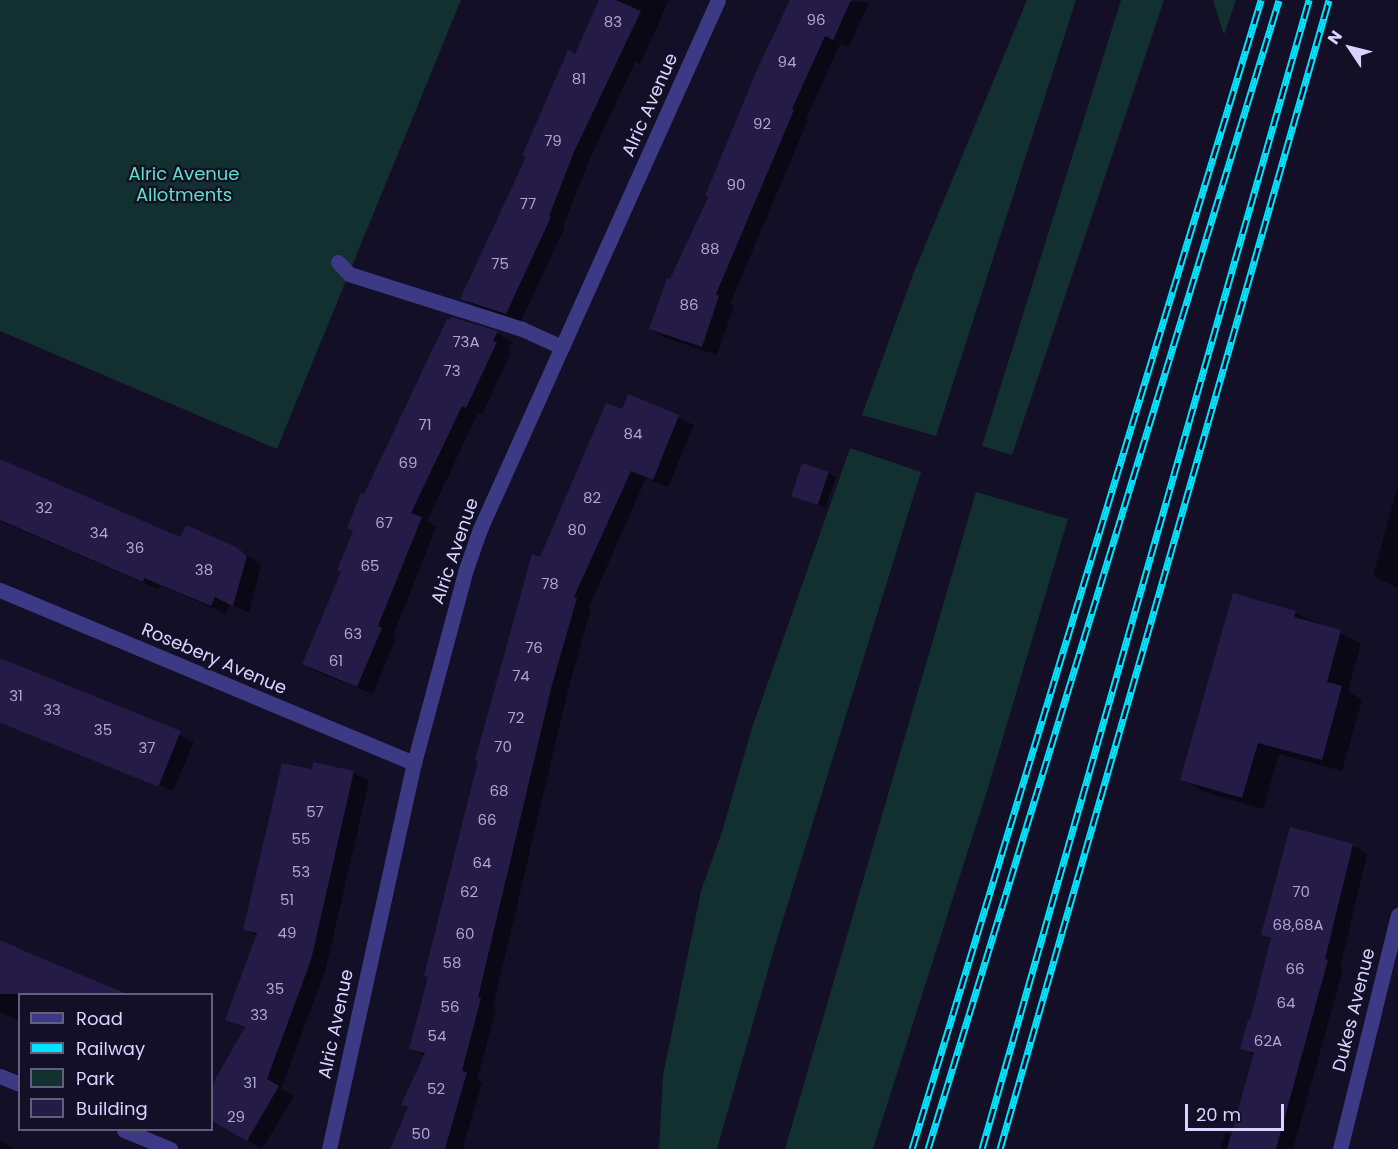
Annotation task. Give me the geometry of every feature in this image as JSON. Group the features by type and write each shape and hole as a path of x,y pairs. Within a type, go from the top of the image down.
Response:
{"street":[{"name":"Alric Avenue","path":"329,1149 414,764 468,561 480,529 718,0"},
{"path":"338,262 349,274 522,329 562,347"},
{"name":"Rosebery Avenue","path":"0,590 414,764"},
{"name":"Dukes Avenue","path":"1340,1149 1398,915"},
{"path":"0,1076 18,1083"},
{"path":"126,1131 170,1149"}],"green space":[{"name":"Alric Avenue Allotments","path":"0,0 461,0 277,449 0,331"},
{"path":"1027,0 1076,0 936,436 862,415 914,272"},
{"path":"1121,0 1164,0 1012,455 982,446"},
{"path":"1213,0 1236,0 1224,35"},
{"path":"850,448 921,472 777,939 717,1149 659,1149 663,1075 701,891 722,832 752,728"},
{"path":"976,492 1068,519 987,791 873,1149 785,1149"}],"building":[{"path":"599,0 616,0 641,11 574,152 549,216 551,217 506,314 460,299 526,157 522,156 568,50 575,54"},
{"path":"790,0 851,0 833,40 825,36 792,109 794,110 716,294 719,296 702,347 649,329 667,278 670,279 708,197 705,196 756,72"},
{"path":"451,317 498,331 493,341 497,342 466,408 462,406 411,513 422,517 378,626 382,628 357,687 302,664 341,572 337,570 353,531 347,528 361,493 364,494 447,319 450,320"},
{"path":"628,394 679,415 653,480 631,471 574,597 577,598 552,685 478,998 481,998 462,1071 467,1072 445,1149 390,1149 408,1107 401,1105 425,1053 409,1049 428,977 424,976 478,761 475,760 532,554 540,557 606,403 622,409"},
{"path":"0,459 180,537 186,525 236,547 247,556 233,606 215,597 211,606 144,578 143,582 0,520"},
{"path":"802,463 829,472 818,505 791,496"},
{"path":"1233,593 1296,611 1294,617 1341,630 1327,682 1342,686 1322,760 1258,743 1242,798 1180,780"},
{"path":"0,658 181,731 158,787 0,723"},
{"path":"313,762 354,771 311,960 267,1079 279,1086 247,1141 213,1122 213,1083 245,1027 225,1020 257,933 243,930 282,763 312,769"},
{"path":"1290,827 1353,844 1325,959 1328,960 1276,1149 1227,1149 1254,1053 1240,1049 1248,1020 1250,1020 1271,938 1261,935"},
{"path":"0,940 125,993 18,993 0,994"}],"railway":[{"path":"912,1149 1261,0"},
{"path":"928,1149 1279,0"},
{"path":"982,1149 1309,0"},
{"path":"1000,1149 1329,0"}]}
